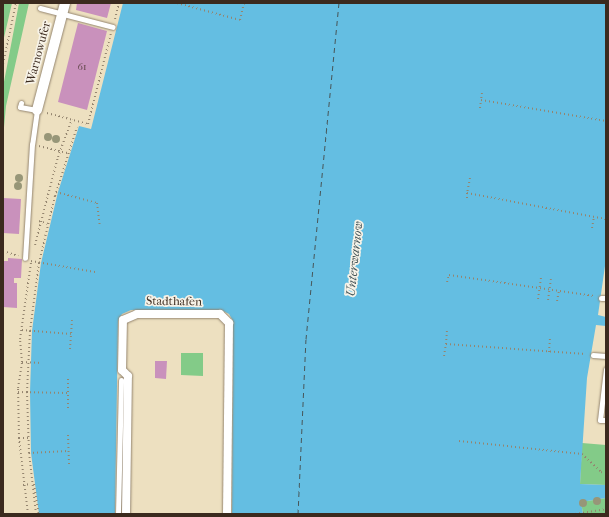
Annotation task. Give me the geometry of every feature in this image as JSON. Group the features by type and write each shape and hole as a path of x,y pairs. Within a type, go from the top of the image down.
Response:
{"street":[{"name":"Warnowufer","path":"37,110 65,3"},
{"name":"Stadthafen","path":"126,514 128,376 122,370 123,320 137,314 220,314 229,323 227,514"}],"lane":[{"path":"40,8 113,26"},
{"path":"21,103 20,107 37,110 32,144 25,258"},
{"path":"593,355 606,356"},
{"path":"606,369 600,420 606,420"},
{"path":"118,514 120,380"}],"path":[{"path":"3,64 16,3"},
{"path":"37,110 88,124 119,3"},
{"path":"177,3 240,20 244,3"},
{"path":"480,108 482,93"},
{"path":"481,100 606,121"},
{"path":"34,248 39,221 49,194 60,150 72,119"},
{"path":"37,514 29,453 27,392 30,331 39,263 56,192 77,127"},
{"path":"32,144 68,153"},
{"path":"466,198 470,178"},
{"path":"56,192 97,203 100,226"},
{"path":"467,193 606,219"},
{"path":"49,194 55,196"},
{"path":"592,228 594,217"},
{"path":"39,221 48,224"},
{"path":"28,514 19,438 18,388 22,362 22,330 33,254"},
{"path":"31,261 95,272"},
{"path":"447,282 449,275 603,298"},
{"path":"538,299 541,277"},
{"path":"548,300 551,279"},
{"path":"558,301 559,291"},
{"path":"70,349 72,320"},
{"path":"22,330 70,334"},
{"path":"444,356 447,330"},
{"path":"549,352 550,338"},
{"path":"446,344 593,355"},
{"path":"22,362 42,362"},
{"path":"68,379 68,408"},
{"path":"18,392 68,394"},
{"path":"68,436 69,465"},
{"path":"19,438 29,438"},
{"path":"459,441 582,454 601,472 606,473"},
{"path":"29,453 68,451"},
{"path":"24,485 33,484"},
{"path":"575,514 606,510"}],"green space":[{"path":"3,3 12,3 3,42"},
{"path":"19,3 29,3 6,106 3,138 3,87"},
{"path":"181,353 203,353 203,376 181,375"},
{"path":"582,443 606,445 606,485 580,484"},
{"path":"606,498 606,514 583,514 581,502"}],"water":[{"name":"Unterwarnow","path":"123,3 606,3 606,259 598,315 606,317 606,326 596,325 587,378 580,484 606,485 606,498 581,502 583,514 232,514 233,321 229,314 221,310 131,310 122,314 118,321 115,514 39,514 31,453 30,392 32,331 41,263 58,192 79,126 91,129"}],"building":[{"path":"77,3 111,3 107,18 76,10"},
{"path":"78,23 107,31 87,110 58,102"},
{"path":"3,198 21,199 19,234 3,233"},
{"path":"8,258 22,259 21,278 14,278 14,283 17,283 17,308 3,307 3,261 8,261"},
{"path":"155,361 167,361 166,379 155,378"}],"ferry route":[{"path":"298,514 306,339 339,3"}]}
